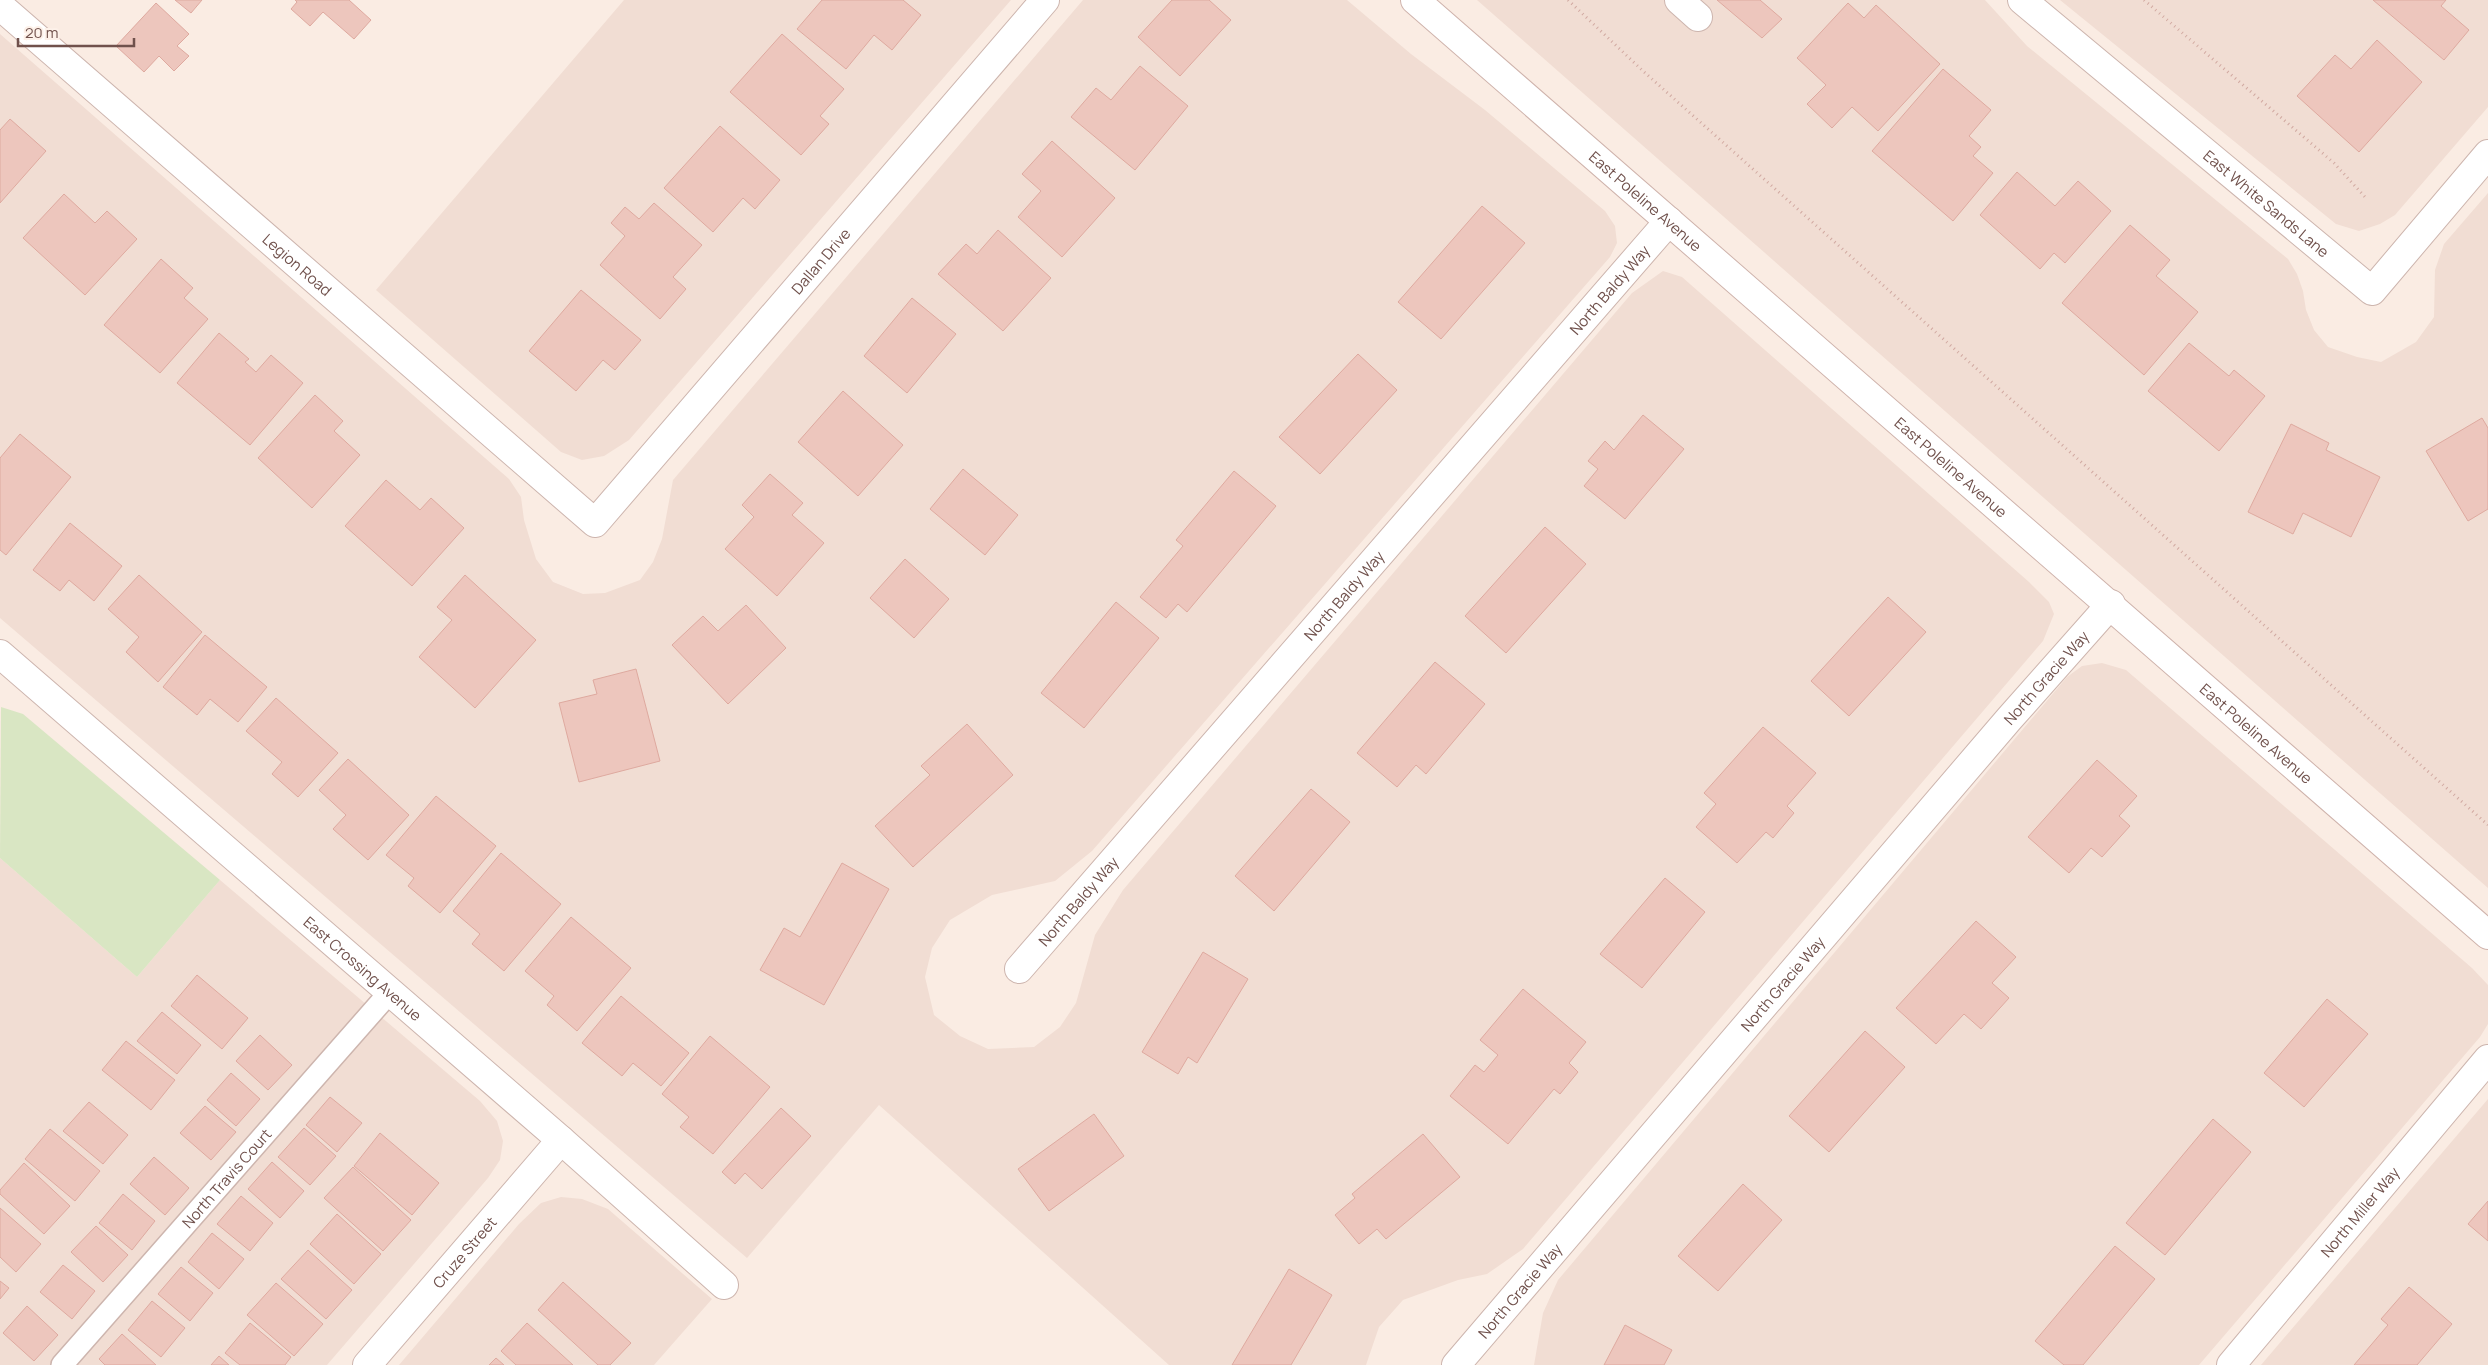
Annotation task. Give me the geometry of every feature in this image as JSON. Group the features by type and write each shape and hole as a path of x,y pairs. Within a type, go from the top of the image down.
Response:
{"street":[{"name":"Dallan Drive","path":"595,523 1045,0"},
{"name":"East Poleline Avenue","path":"1416,0 2111,604 2488,935"},
{"name":"East White Sands Lane","path":"2022,0 2372,291 2488,154"},
{"name":"Legion Road","path":"0,6 595,523"},
{"name":"North Baldy Way","path":"1019,969 1669,221"},
{"name":"North Gracie Way","path":"1456,1365 2002,726 2111,604"},
{"name":"East Crossing Avenue","path":"0,654 561,1140 724,1284"},
{"name":"North Miller Way","path":"2231,1365 2488,1059"},
{"name":"Cruze Street","path":"367,1365 561,1140"}],"lane":[{"name":"North Travis Court","path":"62,1365 390,992"}],"path":[{"path":"1568,0 1643,71 2488,825"},
{"path":"2144,0 2334,163 2365,197"}],"shaded area":[{"path":"624,0 1011,0 629,440 604,456 582,460 561,452 376,290"},
{"path":"1083,0 1347,0 1411,54 1485,110 1605,211 1615,226 1617,243 1610,257 1092,851 1055,881 992,895 950,920 932,948 925,977 934,1015 960,1036 988,1049 1034,1047 1060,1027 1076,1003 1095,935 1123,890 1632,293 1663,271 1682,277 2029,582 2049,602 2054,614 2043,641 1523,1249 1487,1274 1458,1280 1403,1300 1379,1327 1366,1365 1169,1365 879,1105 747,1258 0,618 0,34 509,479 521,497 524,520 536,559 553,582 583,594 605,593 640,580 653,562 662,539 673,480"},
{"path":"1477,0 1985,0 2027,46 2288,259 2297,274 2303,291 2306,310 2314,330 2328,347 2357,357 2381,362 2416,342 2434,317 2435,270 2444,244 2488,193 2488,888"},
{"path":"2060,0 2488,0 2488,107 2395,215 2380,224 2359,231 2336,224"},
{"path":"2102,663 2126,670 2472,968 2488,985 2488,1024 2480,1037 2199,1365 1534,1365 1543,1313 1558,1280 2067,677 2082,666"},
{"path":"0,858 137,977 220,880 480,1101 497,1121 503,1141 500,1160 488,1178 327,1365 0,1365"},
{"path":"2488,1099 2488,1365 2261,1365"},
{"path":"561,1197 582,1199 608,1209 712,1299 654,1365 399,1365 519,1224 541,1203"}],"green space":[{"path":"1,707 23,714 220,880 137,977 0,858"}],"building":[{"path":"175,0 202,0 191,13"},
{"path":"295,0 349,0 371,20 354,39 323,12 310,26 291,9 297,2"},
{"path":"822,0 903,0 921,15 892,50 874,35 846,69 797,29"},
{"path":"1172,0 1209,0 1231,20 1180,76 1138,37"},
{"path":"1717,0 1760,0 1782,19 1762,38"},
{"path":"2373,0 2446,0 2441,6 2469,30 2444,60"},
{"path":"156,3 189,34 177,46 189,56 174,71 159,56 144,72 116,46"},
{"path":"1848,3 1864,18 1876,5 1940,64 1878,131 1852,107 1832,128 1807,104 1826,85 1797,58"},
{"path":"782,34 844,89 820,116 829,124 801,155 730,92"},
{"path":"2377,40 2422,82 2359,152 2297,96 2335,55 2351,69"},
{"path":"1140,66 1188,106 1135,170 1071,117 1096,88 1111,100"},
{"path":"1943,69 1991,110 1969,136 1981,147 1973,156 1993,173 1953,221 1872,151"},
{"path":"10,119 46,151 0,203 0,130"},
{"path":"720,126 780,180 755,209 743,198 713,232 664,188"},
{"path":"1052,141 1115,198 1062,257 1018,217 1041,191 1022,174"},
{"path":"2017,172 2055,206 2078,181 2111,211 2065,263 2054,253 2040,269 1980,215"},
{"path":"64,194 95,223 107,211 137,239 85,295 23,238"},
{"path":"654,203 702,245 673,277 686,289 660,319 600,265 625,236 611,223 625,207 639,219"},
{"path":"1482,206 1525,243 1441,339 1398,302"},
{"path":"2130,225 2170,260 2156,276 2198,312 2144,375 2062,303"},
{"path":"998,230 1051,278 1003,331 938,274 966,244 977,254"},
{"path":"161,259 193,288 184,298 208,319 160,373 104,325"},
{"path":"581,290 641,340 615,370 603,360 576,391 529,351"},
{"path":"912,298 956,334 907,393 864,356"},
{"path":"219,333 249,359 245,362 256,372 271,355 303,383 250,445 177,383"},
{"path":"2189,343 2229,376 2234,370 2265,396 2219,451 2148,391"},
{"path":"1358,354 1397,390 1320,474 1279,437"},
{"path":"843,391 903,445 858,496 798,442"},
{"path":"315,395 343,421 334,431 360,455 312,508 258,458"},
{"path":"1643,415 1684,449 1625,519 1584,486 1598,469 1588,461 1605,441 1614,450"},
{"path":"2482,418 2488,428 2488,509 2468,521 2426,451"},
{"path":"2291,424 2329,443 2326,450 2380,477 2351,537 2303,513 2293,534 2248,512"},
{"path":"20,434 71,477 6,555 0,550 0,458"},
{"path":"963,469 1018,515 985,555 930,509"},
{"path":"1234,471 1276,506 1187,612 1178,604 1166,618 1140,597 1183,546 1176,540"},
{"path":"770,474 803,503 792,515 824,543 777,596 725,549 754,517 742,505"},
{"path":"386,480 420,510 431,498 464,528 412,586 345,526"},
{"path":"70,523 122,566 94,601 69,580 60,591 33,570"},
{"path":"1545,527 1586,564 1506,653 1465,616"},
{"path":"905,559 949,599 914,638 870,598"},
{"path":"139,575 202,632 158,682 126,652 139,637 108,609"},
{"path":"465,575 536,640 475,708 419,657 452,620 437,607"},
{"path":"1888,597 1926,632 1849,716 1811,681"},
{"path":"1116,602 1159,638 1084,728 1041,693"},
{"path":"746,605 786,648 728,704 672,645 703,616 718,631"},
{"path":"205,635 267,687 238,722 210,699 197,715 163,687"},
{"path":"1435,662 1485,704 1426,774 1416,765 1397,787 1357,753"},
{"path":"636,669 660,761 579,782 559,703 597,694 593,680"},
{"path":"276,698 338,753 298,797 272,774 282,762 246,731"},
{"path":"967,724 1013,775 913,867 875,826 930,775 921,766"},
{"path":"1763,727 1816,773 1787,806 1794,813 1773,838 1766,832 1737,863 1696,827 1716,804 1704,793"},
{"path":"348,759 409,815 368,860 333,829 346,815 319,790"},
{"path":"2097,760 2137,796 2119,816 2130,826 2102,857 2091,848 2069,873 2028,837"},
{"path":"1311,789 1350,822 1274,911 1235,876"},
{"path":"436,796 496,846 440,913 408,886 414,878 386,855"},
{"path":"501,853 561,904 504,971 472,944 480,934 453,911"},
{"path":"842,863 889,889 824,1005 760,970 784,928 800,937"},
{"path":"1665,878 1705,912 1642,988 1600,954"},
{"path":"571,917 631,968 577,1031 547,1005 554,996 525,971"},
{"path":"1976,921 2016,957 1992,983 2009,998 1981,1029 1964,1014 1936,1044 1896,1008"},
{"path":"1203,952 1248,979 1197,1063 1188,1057 1178,1074 1142,1052"},
{"path":"197,975 248,1018 222,1049 171,1006"},
{"path":"1523,989 1586,1042 1569,1063 1578,1072 1560,1094 1554,1089 1508,1144 1450,1096 1475,1065 1484,1072 1498,1055 1480,1040"},
{"path":"621,996 689,1053 661,1086 633,1063 622,1076 582,1043"},
{"path":"2327,999 2368,1034 2304,1107 2264,1073"},
{"path":"162,1012 201,1045 177,1074 137,1041"},
{"path":"1865,1031 1905,1067 1829,1152 1789,1116"},
{"path":"260,1035 292,1065 268,1090 236,1061"},
{"path":"710,1036 770,1087 713,1154 680,1127 689,1117 662,1094"},
{"path":"126,1041 175,1080 151,1110 102,1070"},
{"path":"231,1073 260,1099 236,1126 207,1100"},
{"path":"330,1097 362,1123 337,1152 306,1125"},
{"path":"89,1102 128,1135 103,1164 63,1131"},
{"path":"205,1106 236,1132 211,1160 180,1133"},
{"path":"781,1108 811,1136 762,1189 745,1173 735,1184 722,1172"},
{"path":"1094,1114 1124,1156 1049,1211 1018,1169"},
{"path":"2213,1119 2251,1152 2165,1255 2126,1223"},
{"path":"304,1128 336,1156 310,1185 278,1157"},
{"path":"50,1129 100,1171 75,1201 25,1159"},
{"path":"380,1133 439,1183 412,1215 354,1166"},
{"path":"1423,1134 1460,1177 1386,1239 1377,1229 1359,1244 1335,1215 1355,1198 1352,1194"},
{"path":"154,1157 189,1188 165,1215 130,1184"},
{"path":"272,1162 304,1191 280,1218 248,1189"},
{"path":"24,1163 70,1206 44,1234 0,1194 0,1190"},
{"path":"353,1167 411,1220 383,1251 324,1198"},
{"path":"1743,1184 1782,1220 1718,1291 1678,1256"},
{"path":"123,1194 155,1221 132,1250 99,1223"},
{"path":"241,1196 273,1223 250,1251 217,1224"},
{"path":"2488,1201 2488,1241 2468,1224"},
{"path":"0,1208 41,1244 16,1272 0,1257"},
{"path":"337,1214 381,1254 354,1284 310,1244"},
{"path":"96,1226 128,1255 103,1282 71,1252"},
{"path":"212,1233 244,1259 219,1289 188,1262"},
{"path":"2115,1246 2155,1279 2083,1365 2064,1365 2035,1341"},
{"path":"308,1250 352,1290 326,1319 281,1279"},
{"path":"63,1265 95,1291 72,1319 40,1292"},
{"path":"181,1267 213,1293 190,1321 158,1294"},
{"path":"1289,1269 1332,1295 1291,1365 1232,1365"},
{"path":"0,1281 9,1288 0,1299"},
{"path":"563,1282 631,1343 610,1365 598,1365 538,1310"},
{"path":"276,1283 323,1324 294,1356 247,1315"},
{"path":"2409,1287 2452,1324 2417,1365 2354,1365 2388,1325 2381,1319"},
{"path":"152,1301 185,1328 161,1357 128,1330"},
{"path":"27,1306 58,1335 34,1361 3,1333"},
{"path":"250,1323 291,1357 285,1365 240,1365 225,1353"},
{"path":"527,1323 573,1365 516,1365 501,1351"},
{"path":"1625,1325 1672,1350 1664,1365 1604,1365"},
{"path":"122,1334 156,1365 105,1365 99,1359"},
{"path":"219,1356 229,1365 211,1365"},
{"path":"496,1358 504,1365 489,1365"}]}
